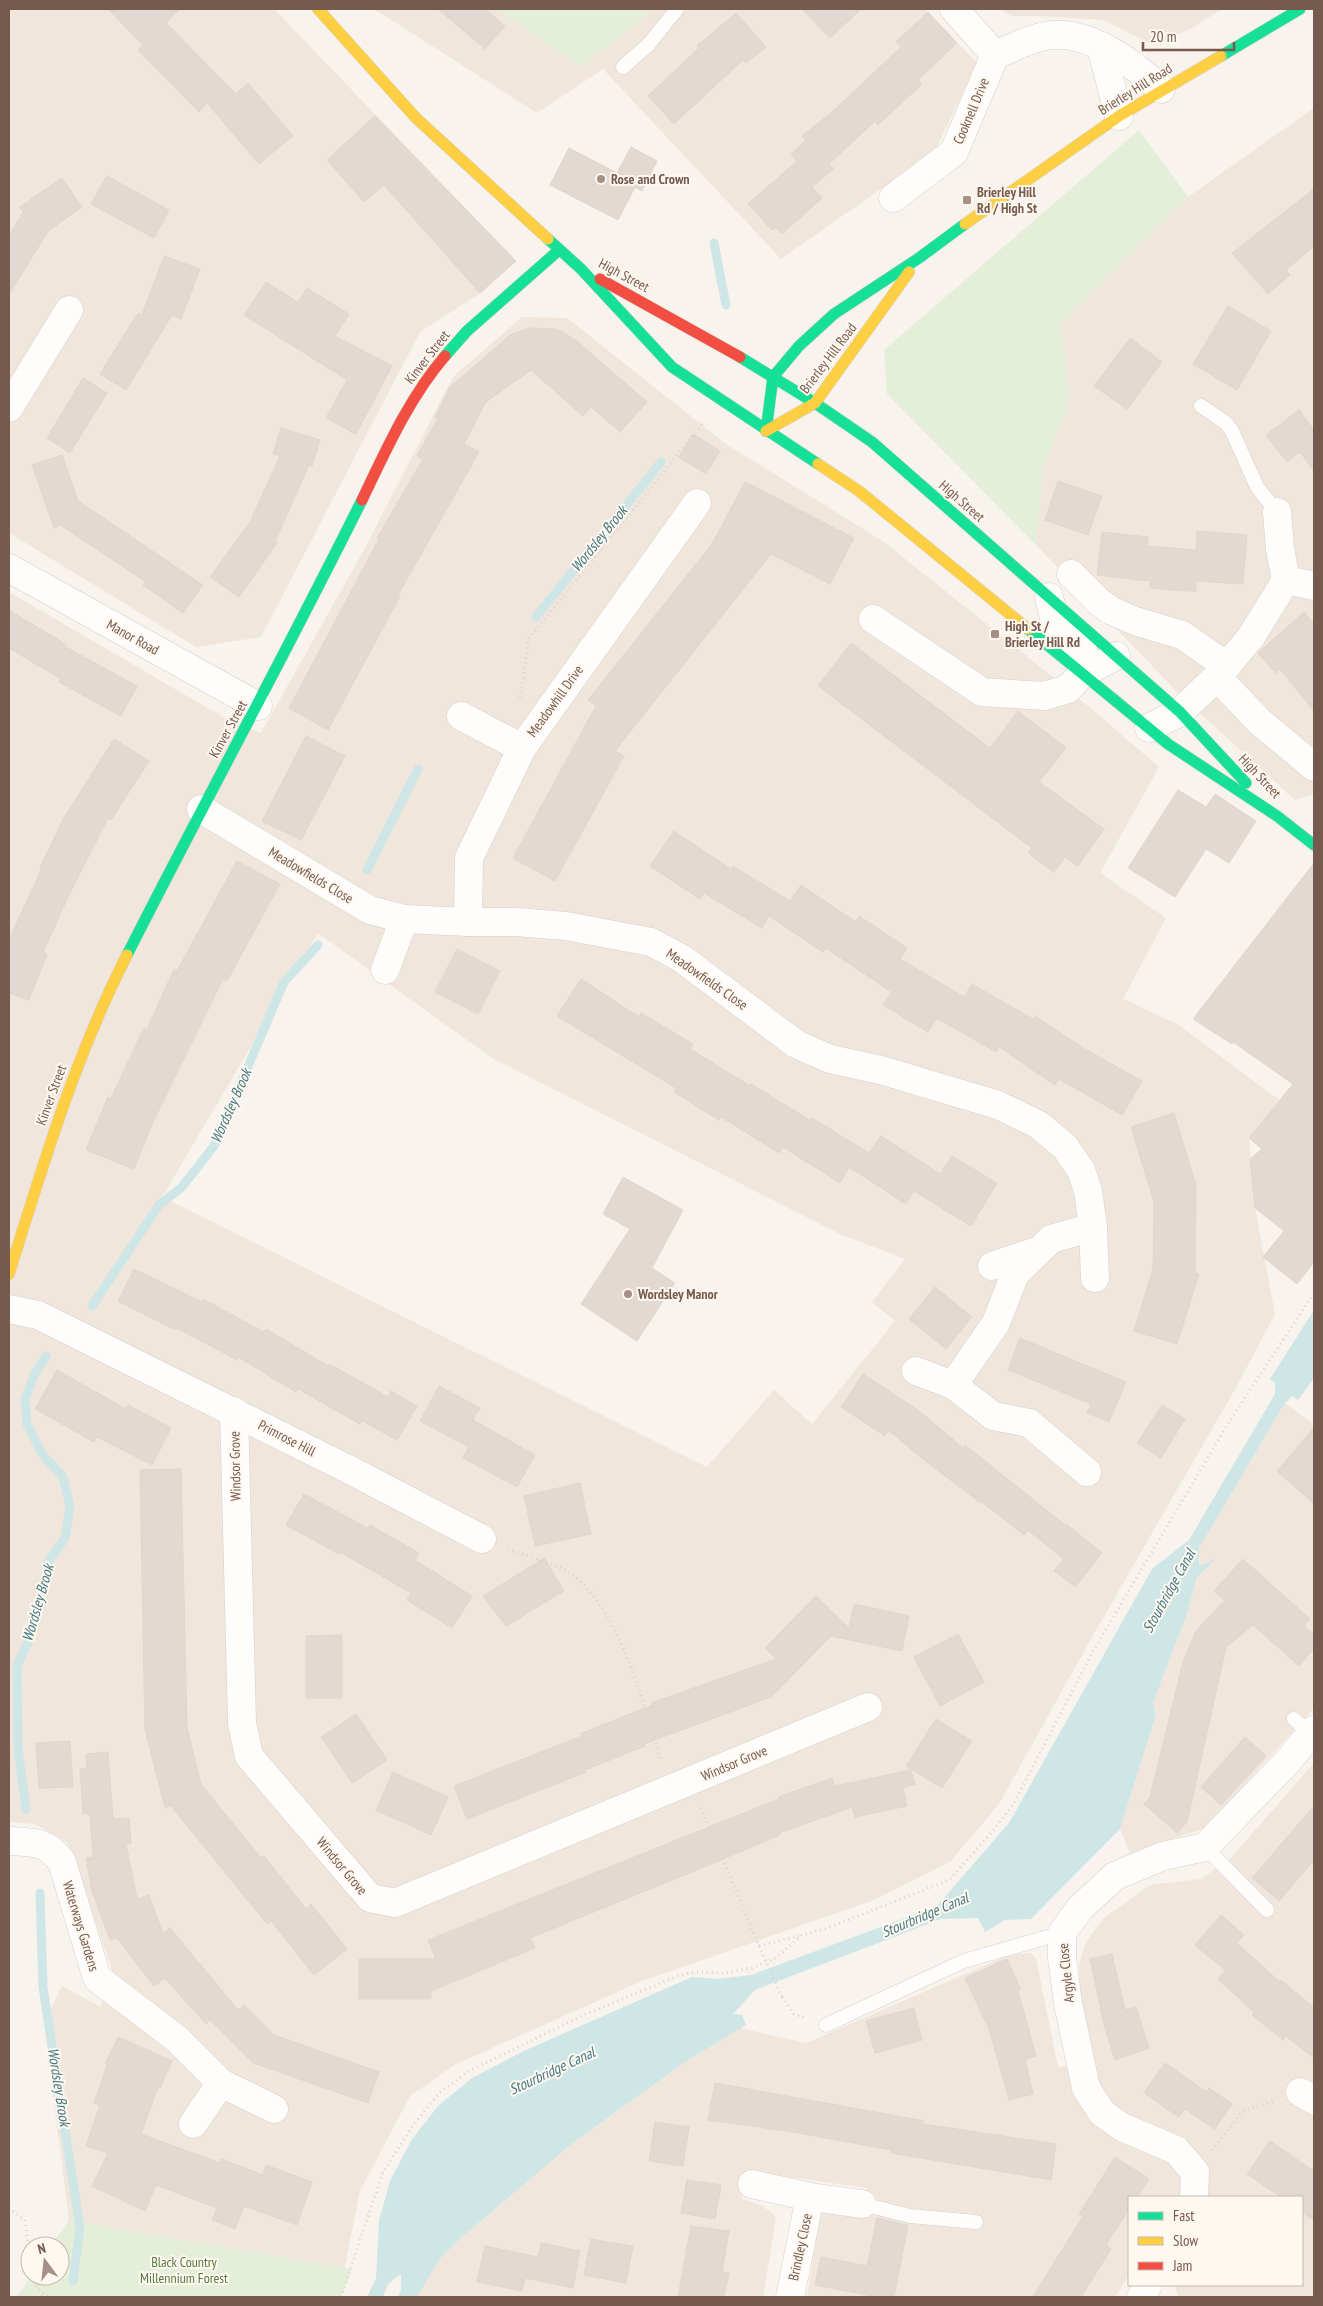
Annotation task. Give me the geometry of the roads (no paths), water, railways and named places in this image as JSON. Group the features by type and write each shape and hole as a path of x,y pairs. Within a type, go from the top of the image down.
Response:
{"main road":[{"name":"High Street","path":"318,9 416,118 581,269 672,367 859,491 1149,728 1312,841"},
{"name":"Brierley Hill Road","path":"773,377 799,346 834,314 919,258 978,214 1119,116 1161,89 1300,9"},
{"name":"Kinver Street","path":"9,1274 60,1109 103,1004 201,809 258,706 394,435 426,378 467,331 559,250"},
{"name":"Brierley Hill Road","path":"766,431 815,403 919,258"},
{"name":"High Street","path":"581,269 711,339 815,403 881,449 1180,712 1277,816"},
{"path":"766,431 773,377"}],"street":[{"path":"954,9 995,55 1045,36 1085,39 1128,62 1161,89"},
{"path":"1101,47 1119,116"},
{"name":"Cooknell Drive","path":"893,198 954,152 995,55"},
{"path":"9,408 69,310"},
{"name":"Meadowhill Drive","path":"468,922 469,858 517,745 697,503"},
{"path":"1149,728 1180,712 1222,671 1251,637 1286,580 1280,550 1277,512"},
{"name":"Manor Road","path":"9,568 258,706"},
{"path":"1071,574 1098,601 1110,610 1135,621 1182,635 1222,671 1260,722 1314,767"},
{"path":"1286,580 1314,586"},
{"path":"1049,597 1056,626 1083,650 1082,674"},
{"path":"873,619 982,692 1044,696 1068,689 1082,674 1116,656"},
{"path":"1180,712 1176,728 1194,745 1200,765"},
{"path":"461,716 517,745"},
{"name":"Meadowfields Close","path":"201,809 370,910 404,919 517,922 566,926 651,942 681,958 796,1044 830,1059 881,1070 998,1105 1039,1125 1065,1147 1081,1170 1088,1191 1093,1227 1095,1278"},
{"path":"385,970 404,919"},
{"path":"953,1385 996,1323 1015,1274 1051,1239 1093,1227"},
{"path":"992,1266 1040,1250"},
{"name":"Primrose Hill","path":"9,1309 38,1315 482,1538"},
{"path":"916,1371 953,1385 993,1416 1029,1423 1086,1472"},
{"name":"Windsor Grove","path":"234,1412 242,1723 249,1756 370,1898 395,1903 868,1707"},
{"path":"1205,1847 1246,1807 1306,1728"},
{"name":"Waterways Gardens","path":"9,1841 30,1842 51,1848 62,1862 97,1978 178,2039 221,2083 274,2109"},
{"name":"Argyle Close","path":"1194,2184 1176,2150 1122,2127 1102,2114 1086,2088 1068,2003 1062,1958 1062,1933 1080,1908 1115,1876 1163,1856 1205,1847"},
{"path":"193,2124 221,2083"},
{"name":"Brindley Close","path":"752,2184 810,2197 862,2204"},
{"name":"Brindley Close","path":"790,2297 810,2197"},
{"path":"1140,2297 1147,2286"}],"lane":[{"path":"624,67 649,44 677,9"},
{"path":"1201,406 1226,423 1257,487 1277,512"},
{"path":"1205,1847 1267,1910"},
{"path":"826,2025 964,1961 1062,1933"},
{"path":"862,2204 910,2216 976,2222"}],"water":[{"name":"Stourbridge Canal","path":"1314,1310 1314,1378 1298,1400 1292,1396 1285,1403 1199,1548 1199,1566 1216,1559 1197,1577 1187,1614 1153,1703 1156,1715 1120,1829 1031,1919 1005,1920 985,1932 978,1918 941,1919 755,1990 733,2014 742,2015 746,2025 688,2060 574,2142 463,2236 439,2260 417,2297 398,2297 401,2290 401,2274 388,2284 383,2297 367,2297 376,2278 379,2221 390,2181 412,2139 439,2105 472,2078 526,2050 692,1977 718,1979 751,1975 937,1906 1009,1823 1152,1569 1189,1540 1275,1394 1275,1383 1270,1379"}],"waterway":[{"name":"Wordsley Brook","path":"714,243 726,305"},
{"name":"Wordsley Brook","path":"536,617 661,462"},
{"name":"Wordsley Brook","path":"367,870 418,769"},
{"name":"Wordsley Brook","path":"92,1306 159,1205 182,1187 214,1146 284,982 318,945"},
{"name":"Wordsley Brook","path":"26,1810 18,1748 17,1666 29,1640 44,1585 48,1562 65,1538 70,1506 63,1477 42,1454 27,1424 25,1399 34,1375 46,1356"},
{"name":"Wordsley Brook","path":"40,1893 43,1987 80,2228 73,2281"}],"place":[{"name":"Rose and Crown","path":"601,179"},
{"name":"Brierley Hill Rd / High St","path":"967,200"},
{"name":"High St / Brierley Hill Rd","path":"995,634"},
{"name":"Wordsley Manor","path":"628,1294"}],"park label":[{"name":"Black Country Millennium Forest","path":"184,2270"}]}
